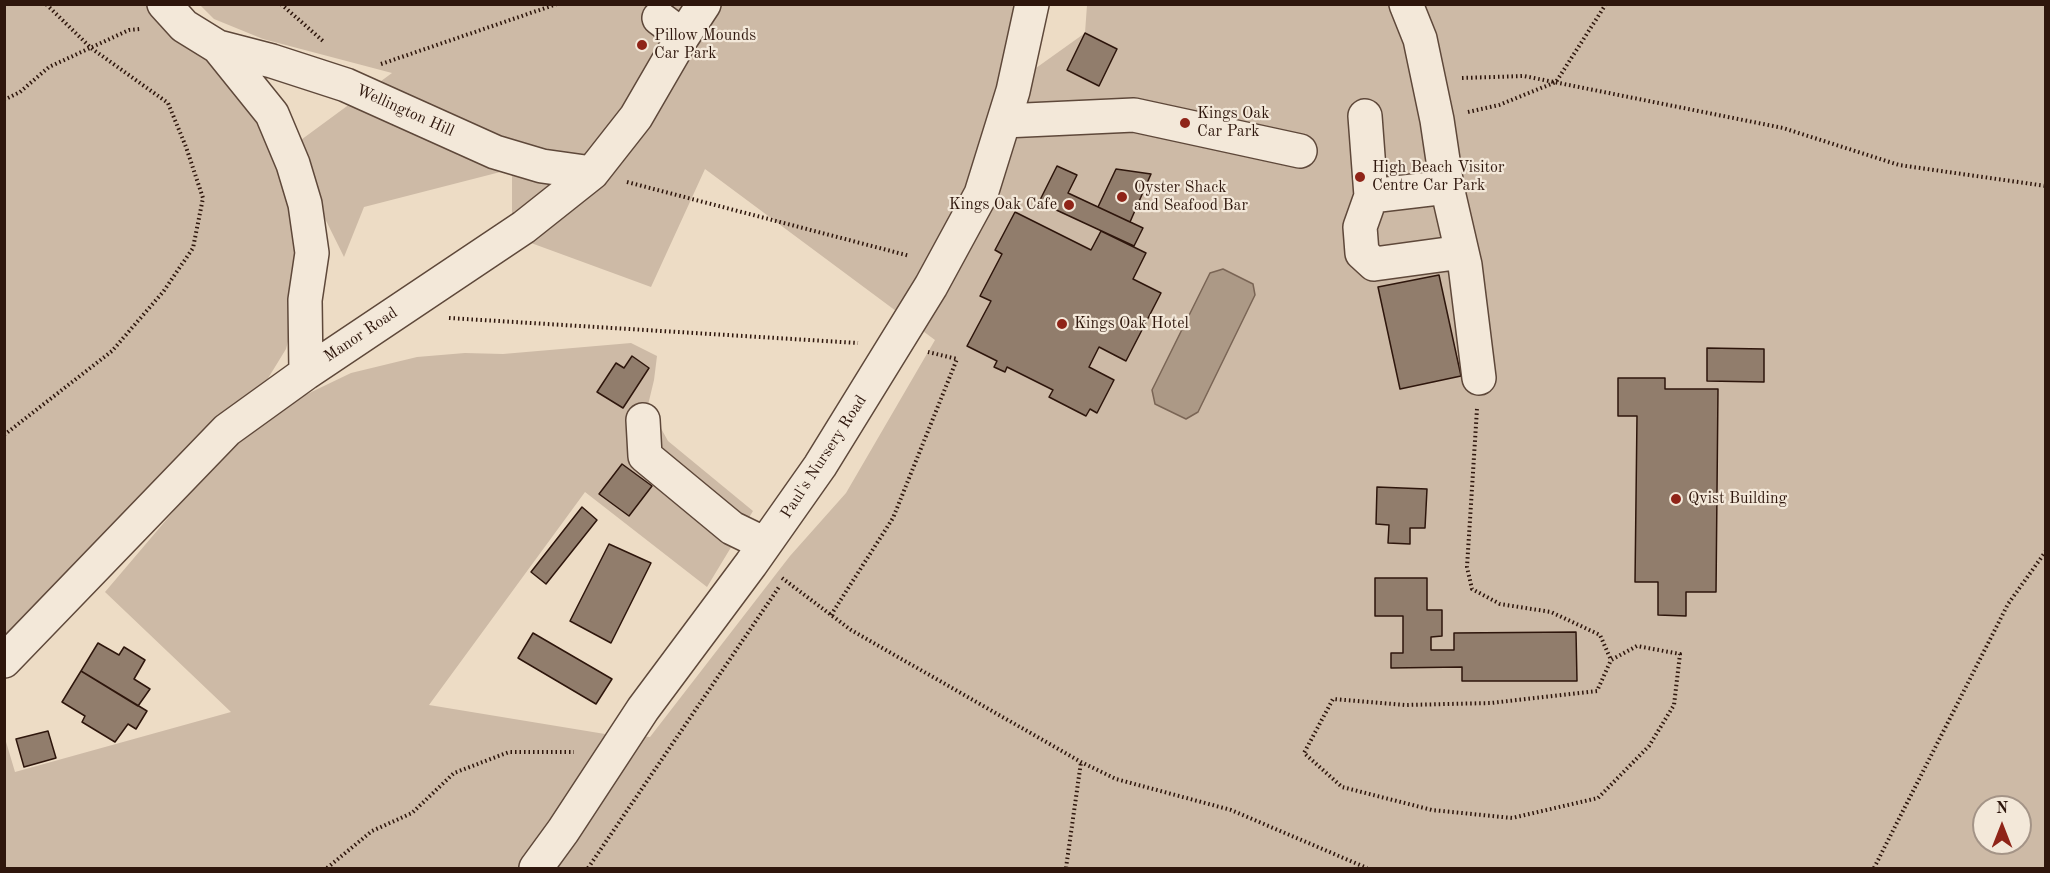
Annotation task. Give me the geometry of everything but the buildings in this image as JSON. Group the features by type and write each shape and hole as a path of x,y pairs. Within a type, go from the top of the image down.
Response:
{"street":[{"name":"Wellington Hill","path":"164,4 184,27 218,47 272,61 346,85 495,152 542,166 592,173"},
{"name":"Manor Road","path":"4,661 227,430 306,373 524,227 592,173 636,117 671,27 704,4"},
{"name":"Paul's Nursery Road","path":"536,868 643,709 820,466 896,345 981,194 1004,121 1032,4"},
{"path":"1406,4 1420,39 1437,120 1447,187 1462,252 1479,378"},
{"name":"Wellington Hill","path":"218,47 272,114 293,164 305,204 312,253 305,300 306,373"},
{"path":"1004,121 1134,115 1300,151"},
{"path":"1365,116 1371,196 1359,227 1362,253 1374,264 1462,252"},
{"path":"1371,196 1447,187"},
{"path":"643,420 645,456 732,528 765,544"}],"path":[{"path":"4,435 112,351 163,292 193,248 203,198 168,103 91,48 46,4"},
{"path":"281,4 324,42"},
{"path":"370,68 557,4"},
{"path":"1437,120 1499,105 1556,82 1606,4"},
{"path":"1428,80 1524,76 1783,128 1899,165 2046,186"},
{"path":"592,173 942,264"},
{"path":"393,314 896,345 957,359 893,518 831,615"},
{"path":"1479,378 1467,567 1472,589 1500,604 1551,612 1600,635 1611,660 1597,691 1491,703 1405,705 1333,699 1304,753 1342,787 1431,810 1512,818 1598,798 1648,746 1674,705 1680,654 1637,646 1611,660"},
{"path":"1874,868 2008,604 2046,551"},
{"path":"588,868 784,579 851,630 1081,762 1116,779 1231,810 1367,868"},
{"path":"327,868 372,831 412,813 454,773 508,752 573,752 618,747"},
{"path":"1066,868 1081,762"}],"shaded area":[{"path":"5,5 154,5 236,84 282,145 298,214 298,304 286,349 267,380 213,422 5,649"},
{"path":"200,5 1044,5 1036,68 1085,33 1087,5 2045,5 2045,868 5,868 4,735 15,772 231,712 105,592 218,459 278,408 351,373 417,357 465,353 503,354 631,343 657,356 648,405 668,441 753,511 707,587 585,492 429,705 605,734 650,737 790,556 846,493 935,340 705,169 651,287 512,236 512,169 364,207 344,257 290,148 392,73 263,39 214,19"},
{"path":"1223,269 1253,284 1255,295 1198,412 1186,419 1155,404 1152,390 1210,273"}],"place":[{"name":"Pillow Mounds Car Park","path":"642,45"},
{"name":"Kings Oak Car Park","path":"1185,123"},
{"name":"High Beach Visitor Centre Car Park","path":"1360,177"},
{"name":"Oyster Shack and Seafood Bar","path":"1122,197"},
{"name":"Kings Oak Cafe","path":"1069,205"},
{"name":"Kings Oak Hotel","path":"1062,324"},
{"name":"Qvist Building","path":"1676,499"}]}
